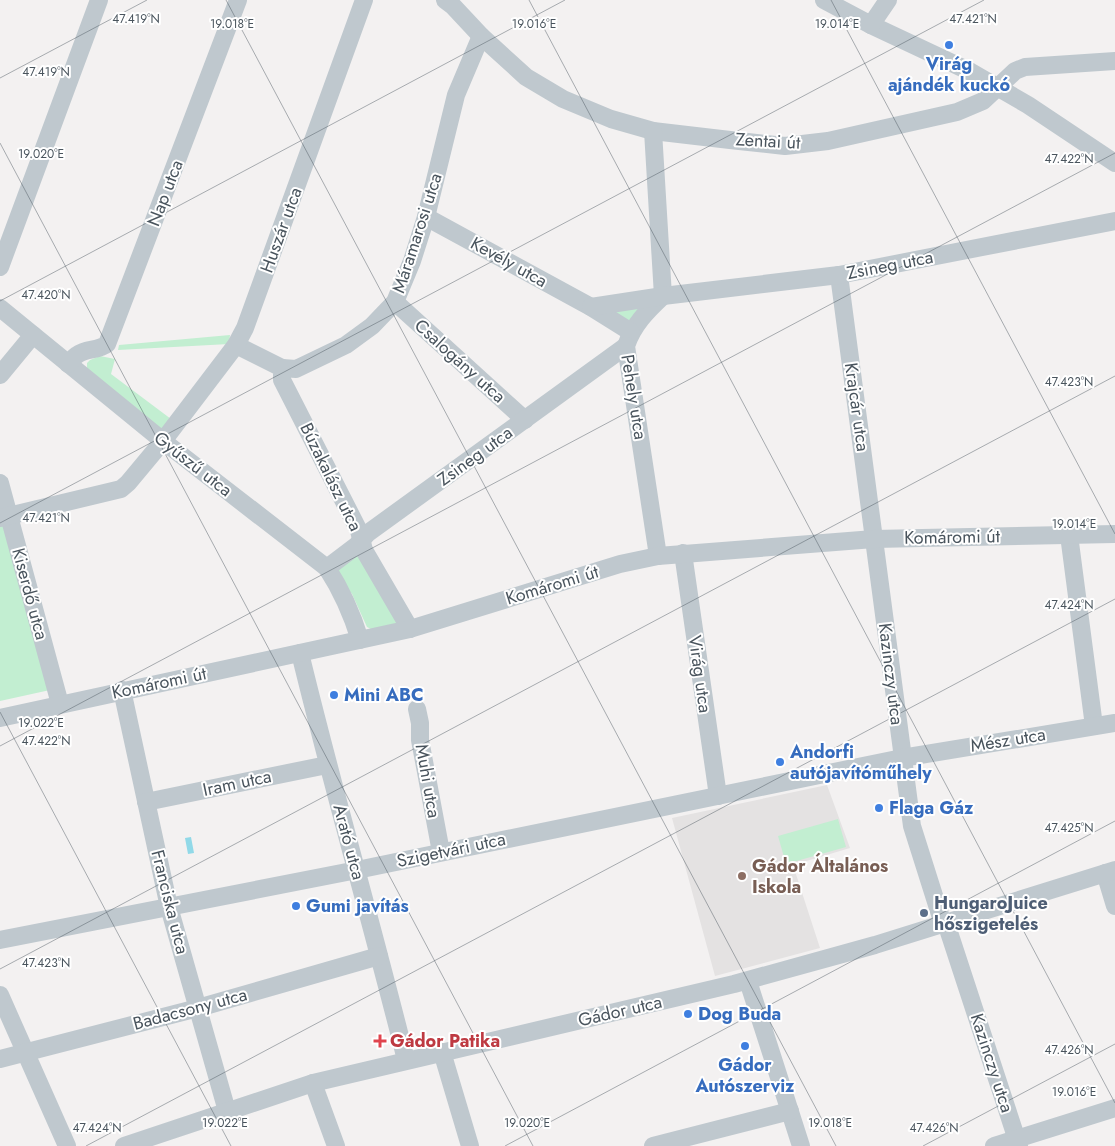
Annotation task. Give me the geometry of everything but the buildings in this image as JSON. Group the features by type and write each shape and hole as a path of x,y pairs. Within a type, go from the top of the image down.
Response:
{"street":[{"path":"0,267 99,0"},
{"name":"Nap utca","path":"68,364 76,355 102,348 107,344 238,0"},
{"name":"Huszár utca","path":"5,517 121,489 163,441 236,345 245,328 364,0"},
{"name":"Zentai út","path":"445,0 453,6 480,36 526,77 563,99 611,119 652,131 785,146 828,141 957,112 983,101 1015,71 1025,67 1115,61"},
{"path":"824,0 871,25 971,72 1028,105 1115,163"},
{"path":"871,25 888,0"},
{"name":"Máramarosi utca","path":"282,368 296,369 346,345 372,326 395,302 412,261 426,217 456,95 480,36"},
{"path":"591,307 663,296 652,131"},
{"name":"Kevély utca","path":"426,217 591,307 629,339"},
{"name":"Zsineg utca","path":"663,296 840,275 1115,220"},
{"name":"Krajcár utca","path":"840,275 874,539"},
{"name":"Pehely utca","path":"658,556 629,339 645,313 663,296"},
{"name":"Csalogány utca","path":"395,302 525,420"},
{"name":"Gyűszű utca","path":"0,308 163,441 327,568 350,608 360,640"},
{"path":"0,375 33,335"},
{"name":"Zsineg utca","path":"327,568 368,533 525,420 629,339"},
{"path":"236,345 282,368"},
{"name":"Búzakalász utca","path":"282,368 282,380 359,531 364,550 410,629"},
{"name":"Kiserdő utca","path":"0,483 5,517 60,704"},
{"name":"Komáromi út","path":"0,718 410,629 620,564 658,556 874,539 1115,534"},
{"path":"1070,535 1094,726"},
{"name":"Kazinczy utca","path":"874,539 912,826 1018,1142"},
{"name":"Virág utca","path":"683,553 718,796"},
{"name":"Arató utca","path":"300,653 327,765 357,870 406,1060"},
{"name":"Franciska utca","path":"122,690 170,907 227,1111"},
{"name":"Muhi utca","path":"417,709 420,723 420,740 441,852"},
{"name":"Mész utca","path":"902,758 1115,723"},
{"name":"Szigetvári utca","path":"0,940 357,870 902,758"},
{"name":"Iram utca","path":"146,802 327,765"},
{"path":"1110,872 1115,906"},
{"name":"Gádor utca","path":"124,1146 314,1083 748,981 944,924 1110,872"},
{"name":"Badacsony utca","path":"0,1059 198,1008 379,956"},
{"path":"748,981 801,1146"},
{"path":"0,996 67,1146"},
{"path":"442,1052 470,1146"},
{"path":"314,1083 336,1146"},
{"path":"994,1146 1018,1142 1115,1108"},
{"path":"653,1146 790,1111"}],"shaded area":[{"name":"Gádor Általános Iskola","path":"827,785 850,848 793,865 820,948 715,976 672,818"}],"green space":[{"path":"644,303 631,325 607,310"},
{"path":"230,335 229,344 118,350 119,345"},
{"path":"100,356 115,359 111,374 171,419 162,430 87,370 87,363"},
{"path":"0,523 8,525 50,690 0,701"},
{"path":"358,554 398,618 396,624 371,629 367,627 352,594 338,577 339,564"},
{"path":"838,819 846,847 786,864 778,836"}],"water":[{"path":"191,837 194,853 188,854 185,838"}],"place":[{"name":"Virág ajándék kuckó","path":"949,45"},
{"name":"Mini ABC","path":"334,695"},
{"name":"Andorfi autójavítóműhely","path":"780,762"},
{"name":"Flaga Gáz","path":"879,808"},
{"name":"Gádor Általános Iskola","path":"742,876"},
{"name":"Gumi javítás","path":"296,906"},
{"name":"HungaroJuice hőszigetelés","path":"924,913"},
{"name":"Dog Buda","path":"688,1014"},
{"name":"Gádor Patika","path":"380,1041"},
{"name":"Gádor Autószerviz","path":"745,1046"}]}
